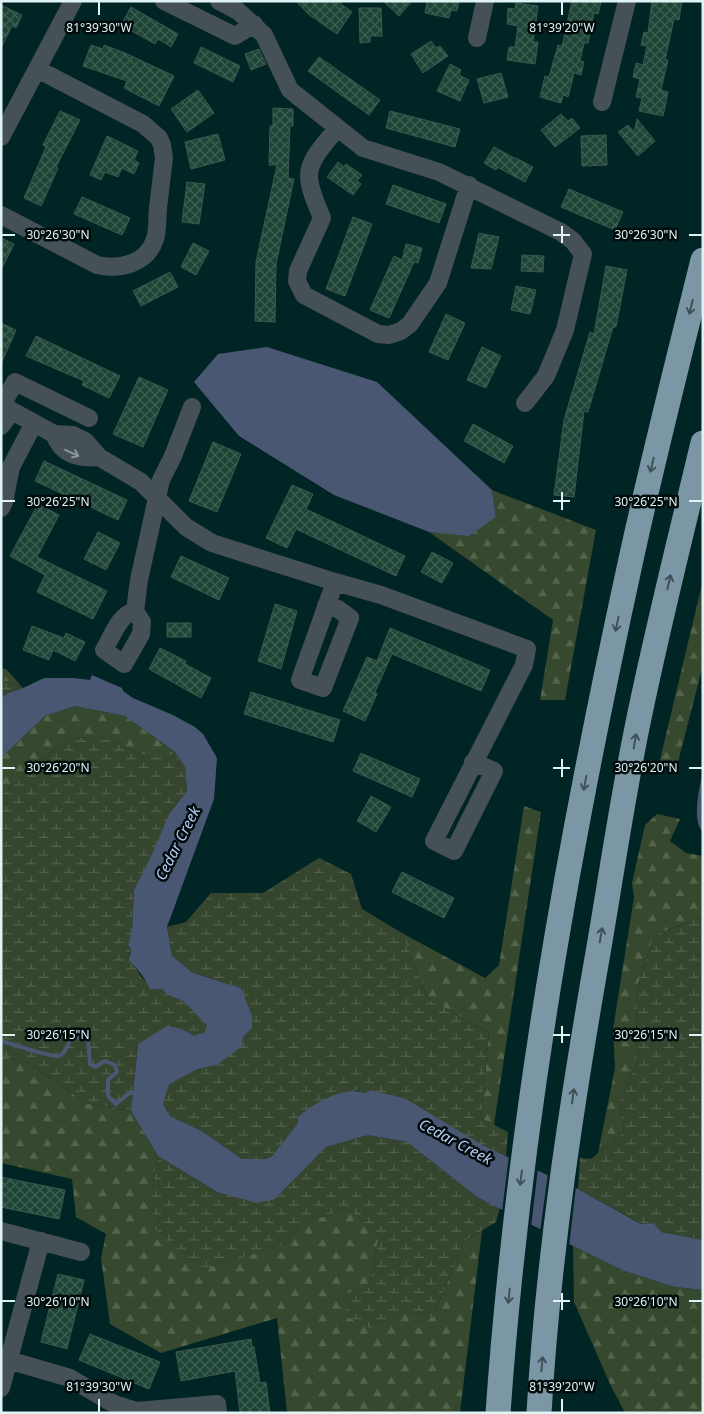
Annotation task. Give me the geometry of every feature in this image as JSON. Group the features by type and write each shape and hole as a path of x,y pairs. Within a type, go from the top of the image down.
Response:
{"highway":[{"path":"498,1413 513,1247 527,1130 571,856 634,544 703,260"},
{"path":"539,1413 552,1261 576,1076 638,720 703,444"}],"street":[{"path":"1,137 73,1"},
{"path":"164,1 234,36 254,24"},
{"path":"219,1 238,10 264,35 290,90 364,148 439,172 469,186 561,232 573,241 584,254 565,330 546,376 525,403"},
{"path":"477,38 485,1"},
{"path":"602,102 627,1"},
{"path":"1,215 97,265 110,268 124,266 137,261 148,252 155,239 164,158 159,138 143,124 37,69"},
{"path":"337,128 313,160 309,169 309,178 322,218 298,271 297,280 304,295 378,334 389,335 401,331 410,324 438,283 469,186"},
{"path":"1,426 5,406 15,382 89,418"},
{"path":"5,406 54,434 73,435 85,441 99,457 141,482 186,527 212,543 335,582 382,594 527,650 524,665 473,762 434,840 454,850 494,771 473,762"},
{"path":"135,611 139,580 162,480 192,407"},
{"path":"1,508 11,467 34,423"},
{"path":"326,606 335,582"},
{"path":"1,1231 81,1252"},
{"path":"1,1388 40,1241"},
{"path":"8,1360 70,1378 114,1404 137,1411 156,1412 217,1408"}],"green space":[{"path":"492,490 596,530 565,700 540,700 553,620 429,532 470,535 496,517"},
{"path":"703,580 703,665 677,766 659,764"},
{"path":"1,668 6,669 23,688 9,681 1,681"},
{"path":"1,681 9,681 23,688 8,693 1,698"},
{"path":"75,706 125,716 175,752 165,759 141,754 102,737 67,738 1,795 1,758 45,716"},
{"path":"102,737 141,754 165,758 175,752 185,767 187,791 169,814 155,850 134,890 132,930 128,945 131,948 129,955 141,977 148,983 162,989 168,995 183,1001 208,1025 204,1033 195,1036 182,1029 138,1044 131,1111 86,1103 26,1062 1,1056 1,795 67,738"},
{"path":"524,806 541,812 494,1125 481,1118 489,1032 428,999 402,933 485,978 499,965"},
{"path":"657,814 680,819 670,841 686,853 703,856 703,917 654,935 637,988 636,1065 619,1102 624,1132 598,1153 615,1068 613,1029 634,897 632,883 645,825"},
{"path":"319,858 351,874 362,909 402,933 428,999 489,1032 481,1118 508,1132 506,1156 357,1090 298,1123 272,1156 266,1159 242,1159 202,1131 170,1116 163,1104 168,1084 198,1069 217,1065 252,1027 241,988 193,973 172,956 167,927 186,922 211,893 263,893"},
{"path":"703,917 703,1240 661,1232 654,1223 642,1224 578,1189 580,1158 591,1159 624,1132 619,1102 636,1065 637,988 654,935"},
{"path":"1,1056 26,1062 86,1103 131,1111 158,1156 152,1188 284,1245 303,1223 348,1209 379,1236 369,1286 370,1328 404,1313 432,1318 465,1241 482,1231 460,1413 287,1413 277,1318 161,1353 110,1324 101,1258 106,1234 76,1217 72,1179 1,1163"},
{"path":"368,1135 407,1142 477,1197 500,1208 496,1222 465,1241 432,1318 404,1314 370,1328 347,1317 342,1295 369,1286 379,1236 348,1209 303,1223 284,1245 200,1270 154,1228 152,1188 158,1156 217,1192 275,1199 326,1147"},
{"path":"573,1246 624,1271 675,1287 703,1290 703,1413 625,1413 610,1384 574,1302"}],"water":[{"path":"267,347 377,382 492,490 496,517 469,536 429,532 334,495 239,436 194,382 218,354"},
{"name":"Cedar Creek","path":"92,675 122,688 123,691 133,698 173,715 195,727 203,734 217,758 214,799 167,927 172,956 193,973 241,988 252,1016 252,1028 243,1037 242,1046 217,1065 198,1069 169,1084 163,1104 170,1116 202,1131 242,1159 266,1159 272,1156 298,1123 298,1117 312,1106 330,1097 348,1092 357,1091 365,1093 371,1090 406,1099 484,1146 578,1189 641,1224 654,1223 661,1232 703,1240 703,1290 675,1287 624,1271 573,1246 477,1197 407,1142 368,1135 326,1147 275,1199 257,1203 217,1192 158,1156 131,1111 138,1044 167,1026 182,1029 195,1036 204,1033 207,1025 183,1001 168,995 162,989 150,989 135,966 129,961 131,948 128,945 132,930 134,890 169,814 187,791 185,767 175,752 125,716 75,706 45,716 1,758 1,698 8,693 44,678 90,680"},
{"path":"703,771 703,832 699,827 697,812"}],"pier":[{"path":"509,1155 538,1168 531,1227 502,1212"},
{"path":"548,1173 576,1186 569,1247 540,1232"}],"building":[{"path":"296,1 337,1 352,12 337,34 308,14"},
{"path":"383,1 412,1 399,16"},
{"path":"427,1 459,1 457,11 451,10 449,18 425,13"},
{"path":"572,1 601,2 598,14 594,13 588,43 584,43 580,61 584,62 581,75 574,73 568,97 563,95 561,103 540,97 545,76 549,77 558,45 562,46"},
{"path":"652,1 682,1 679,20 674,19 665,60 668,60 661,90 668,92 663,116 639,111 642,98 636,97 640,79 633,77 636,63 643,65 647,46 641,45 644,32 648,33"},
{"path":"516,3 538,6 533,42 538,42 535,64 507,60 509,47 515,47 518,26 507,24 508,8 515,9"},
{"path":"1,5 22,15 16,28 12,26 1,48"},
{"path":"131,7 178,34 171,47 158,39 155,44 121,25"},
{"path":"359,8 381,8 382,36 370,36 370,42 360,43"},
{"path":"431,41 436,48 440,46 448,56 423,73 411,54"},
{"path":"91,45 103,49 104,45 174,76 159,106 124,88 127,81 83,66"},
{"path":"201,47 240,66 233,82 194,63"},
{"path":"259,49 266,64 251,70 245,54"},
{"path":"319,57 380,100 369,115 308,71"},
{"path":"450,64 461,70 459,75 469,80 460,101 437,91"},
{"path":"501,73 508,97 484,103 477,79"},
{"path":"198,90 214,113 187,132 171,109"},
{"path":"273,108 293,109 293,126 290,126 288,178 294,179 276,264 275,322 255,321 256,262 277,165 269,165 270,126 273,126"},
{"path":"60,111 80,120 56,167 58,168 41,206 24,198 46,147 43,145"},
{"path":"390,111 460,129 455,147 386,128"},
{"path":"561,114 568,121 572,118 580,128 555,147 541,130"},
{"path":"637,119 655,141 638,156 618,132 628,125 634,132"},
{"path":"218,134 225,160 191,169 185,142"},
{"path":"606,135 607,165 582,166 581,136"},
{"path":"107,136 138,151 134,160 139,163 134,174 122,168 118,177 105,172 101,180 90,175"},
{"path":"494,147 533,167 525,182 497,167 496,170 484,163"},
{"path":"338,162 344,167 346,164 362,175 357,181 361,184 353,195 327,177"},
{"path":"187,182 205,184 199,224 182,222"},
{"path":"393,185 446,204 439,223 386,204"},
{"path":"569,189 623,212 615,230 561,207"},
{"path":"82,197 130,218 122,235 74,214"},
{"path":"353,217 372,224 345,296 326,289"},
{"path":"479,233 499,237 491,269 471,268"},
{"path":"1,238 14,244 1,270"},
{"path":"193,243 209,251 196,275 181,267"},
{"path":"406,244 422,248 418,263 414,262 389,318 370,310 394,256 402,260"},
{"path":"522,255 544,256 543,272 521,271"},
{"path":"606,266 627,270 616,327 613,327 588,412 584,411 574,497 554,495 564,420 590,332 594,334"},
{"path":"170,272 178,287 141,306 133,291"},
{"path":"516,286 536,290 530,314 511,310"},
{"path":"446,314 465,323 448,360 429,352"},
{"path":"1,323 16,330 1,364"},
{"path":"36,336 120,376 109,398 82,385 84,381 26,356"},
{"path":"482,347 501,356 486,388 467,380"},
{"path":"139,377 168,390 143,447 113,434"},
{"path":"473,424 513,446 504,463 464,441"},
{"path":"213,442 241,454 217,512 189,501"},
{"path":"44,461 127,500 118,520 35,481"},
{"path":"292,485 313,494 306,509 405,556 396,576 296,529 287,548 266,538"},
{"path":"38,504 59,515 37,557 107,591 93,619 37,592 45,575 10,556"},
{"path":"98,532 120,543 106,570 84,559"},
{"path":"432,552 453,563 442,583 421,572"},
{"path":"181,556 229,578 219,600 171,577"},
{"path":"275,604 297,611 281,669 258,661"},
{"path":"167,623 191,623 191,637 167,637"},
{"path":"32,626 64,638 66,633 85,642 75,661 53,650 49,660 23,650"},
{"path":"390,628 490,670 481,691 392,654 375,692 377,694 365,721 343,711 367,657 377,661"},
{"path":"160,648 186,661 185,664 211,678 201,698 149,669"},
{"path":"251,692 340,720 333,742 244,714"},
{"path":"361,753 420,779 412,797 353,771"},
{"path":"371,796 391,807 376,832 357,821"},
{"path":"402,872 454,898 444,918 392,892"},
{"path":"1,1177 65,1190 59,1219 1,1207"},
{"path":"58,1274 84,1280 67,1349 41,1342"},
{"path":"90,1334 160,1362 149,1389 79,1360"},
{"path":"251,1339 260,1383 266,1382 270,1413 240,1413 235,1371 181,1381 176,1352"}],"waterway":[{"path":"1,1041 58,1056 64,1052 70,1041 78,1037 88,1040 90,1064 95,1067 105,1061 115,1065 117,1072 108,1080 108,1096 116,1104 129,1093 138,1093"}]}
